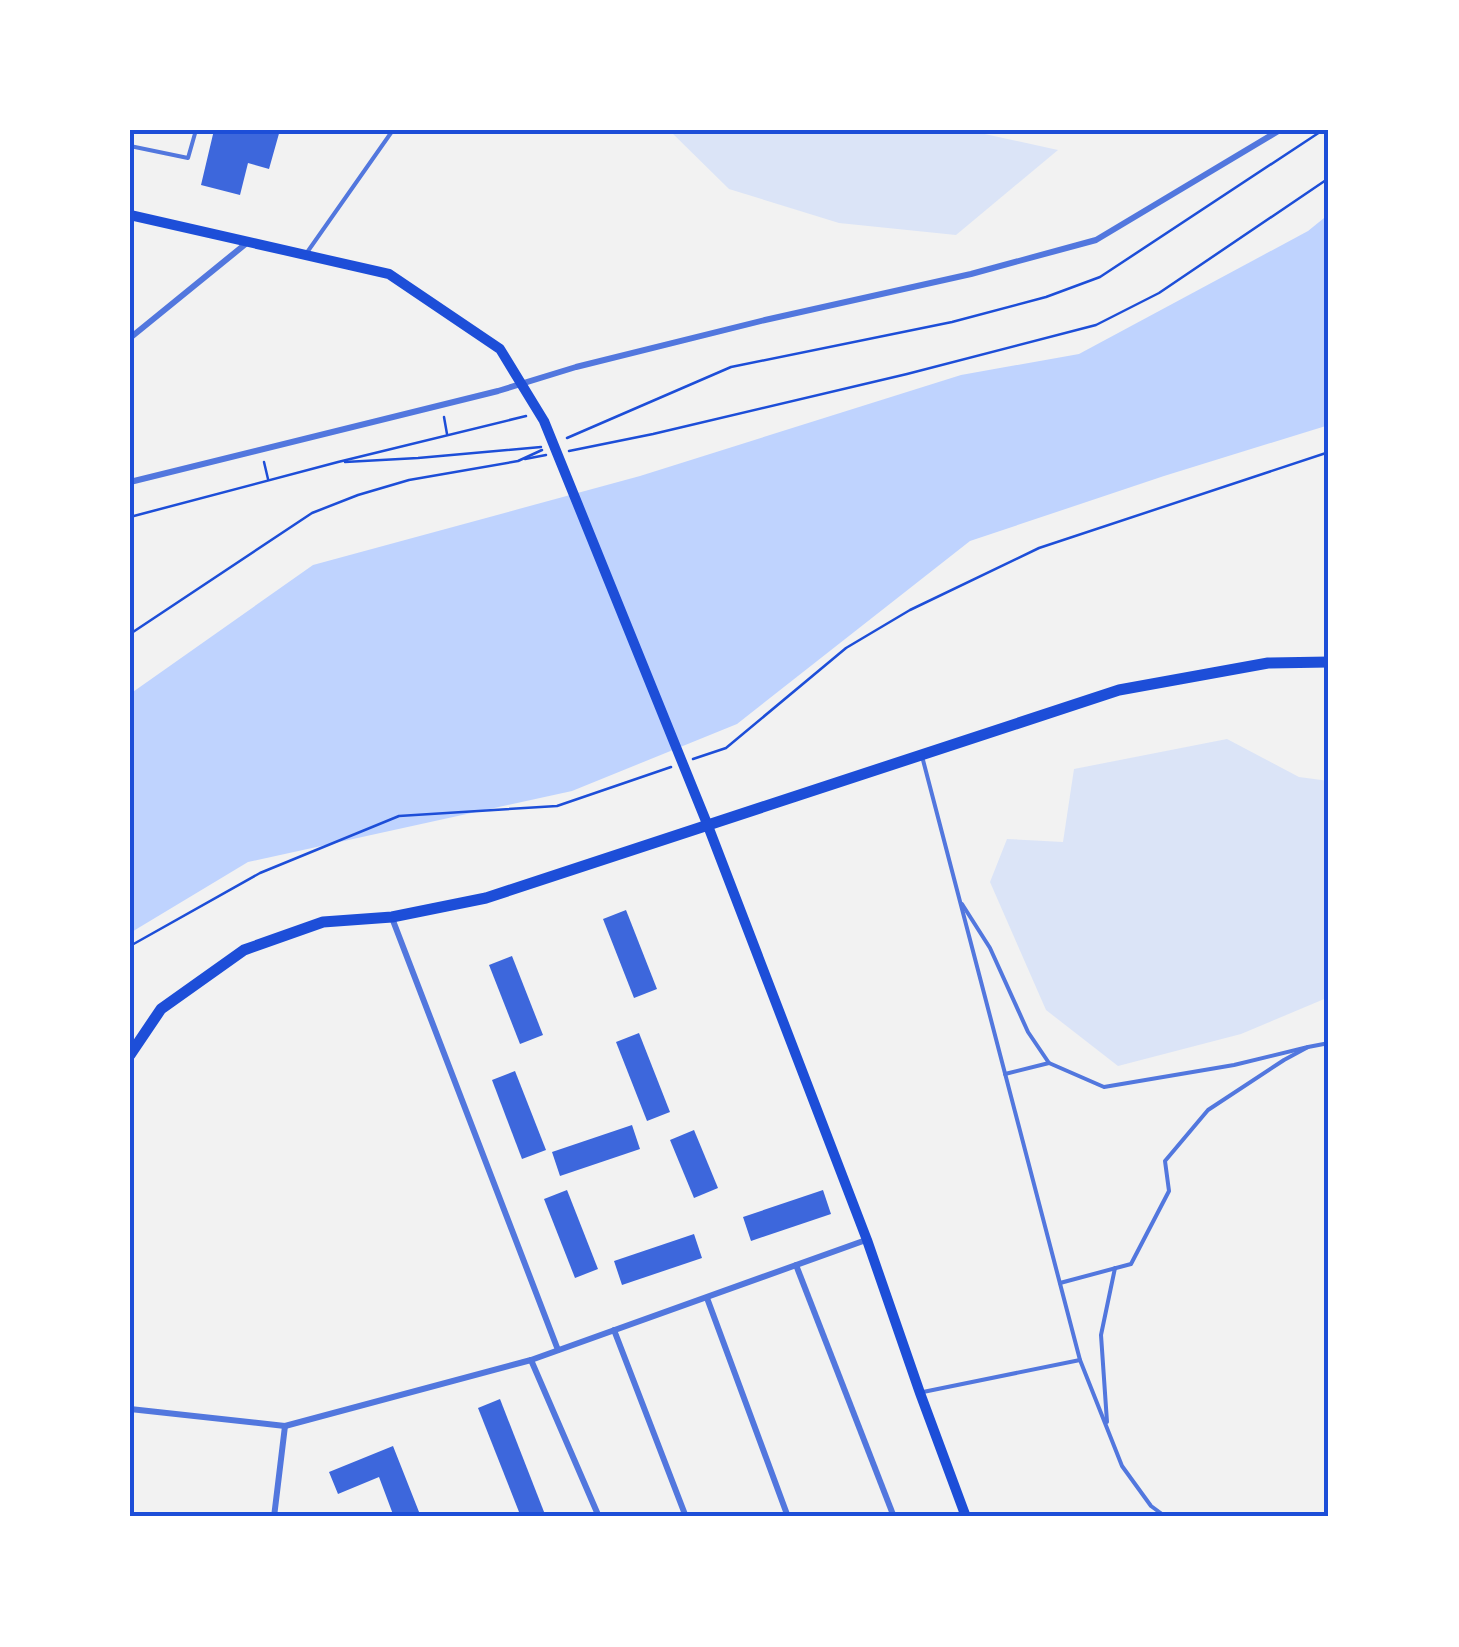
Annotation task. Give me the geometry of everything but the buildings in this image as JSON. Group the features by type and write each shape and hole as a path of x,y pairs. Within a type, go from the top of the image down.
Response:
{"main road":[{"path":"130,215 389,274 500,349 541,417 708,826 867,1240 966,1517"},
{"path":"130,1055 161,1009 244,950 323,922 392,917 486,898 1118,690 1268,662 1329,662"}],"street":[{"path":"130,482 498,392 576,367 972,274 1096,240 1280,130"},
{"path":"130,338 248,242"},
{"path":"392,917 558,1350"},
{"path":"130,1409 285,1426 531,1360 867,1240"},
{"path":"796,1265 894,1517"},
{"path":"706,1297 788,1517"},
{"path":"614,1330 686,1517"},
{"path":"531,1360 599,1517"},
{"path":"274,1517 285,1426"}],"lane":[{"path":"130,146 188,158 196,130"},
{"path":"305,255 393,130"},
{"path":"922,755 1080,1360 1122,1466 1151,1506 1166,1517"},
{"path":"960,902 990,948 1028,1032 1049,1063 1104,1087 1234,1065 1329,1043"},
{"path":"1060,1283 1131,1264 1169,1191 1165,1161 1208,1110 1308,1047"},
{"path":"1005,1074 1049,1063"},
{"path":"1107,1428 1101,1335 1115,1268"},
{"path":"920,1392 1080,1360"}],"path":[{"path":"563,440 731,367 952,322 1046,297 1100,277 1323,130"},
{"path":"130,634 312,513 358,495 409,480 689,426 1096,324 1159,293 1329,178"},
{"path":"441,405 448,435"},
{"path":"130,517 448,435 541,417"},
{"path":"338,462 549,446 518,460"},
{"path":"260,449 269,480"},
{"path":"688,761 726,748 846,648 910,610 1039,548 1329,452"},
{"path":"130,946 260,873 398,816 557,806 670,768"}],"shaded area":[{"path":"669,130 966,130 1058,150 956,235 839,223 729,189"},
{"path":"1227,739 1299,777 1329,781 1329,997 1241,1034 1118,1066 1046,1010 990,882 1007,839 1063,842 1074,769"}],"water":[{"path":"1329,214 1329,425 970,541 737,724 572,791 248,862 130,933 130,694 313,565 640,476 961,375 1079,354 1308,231"}]}
